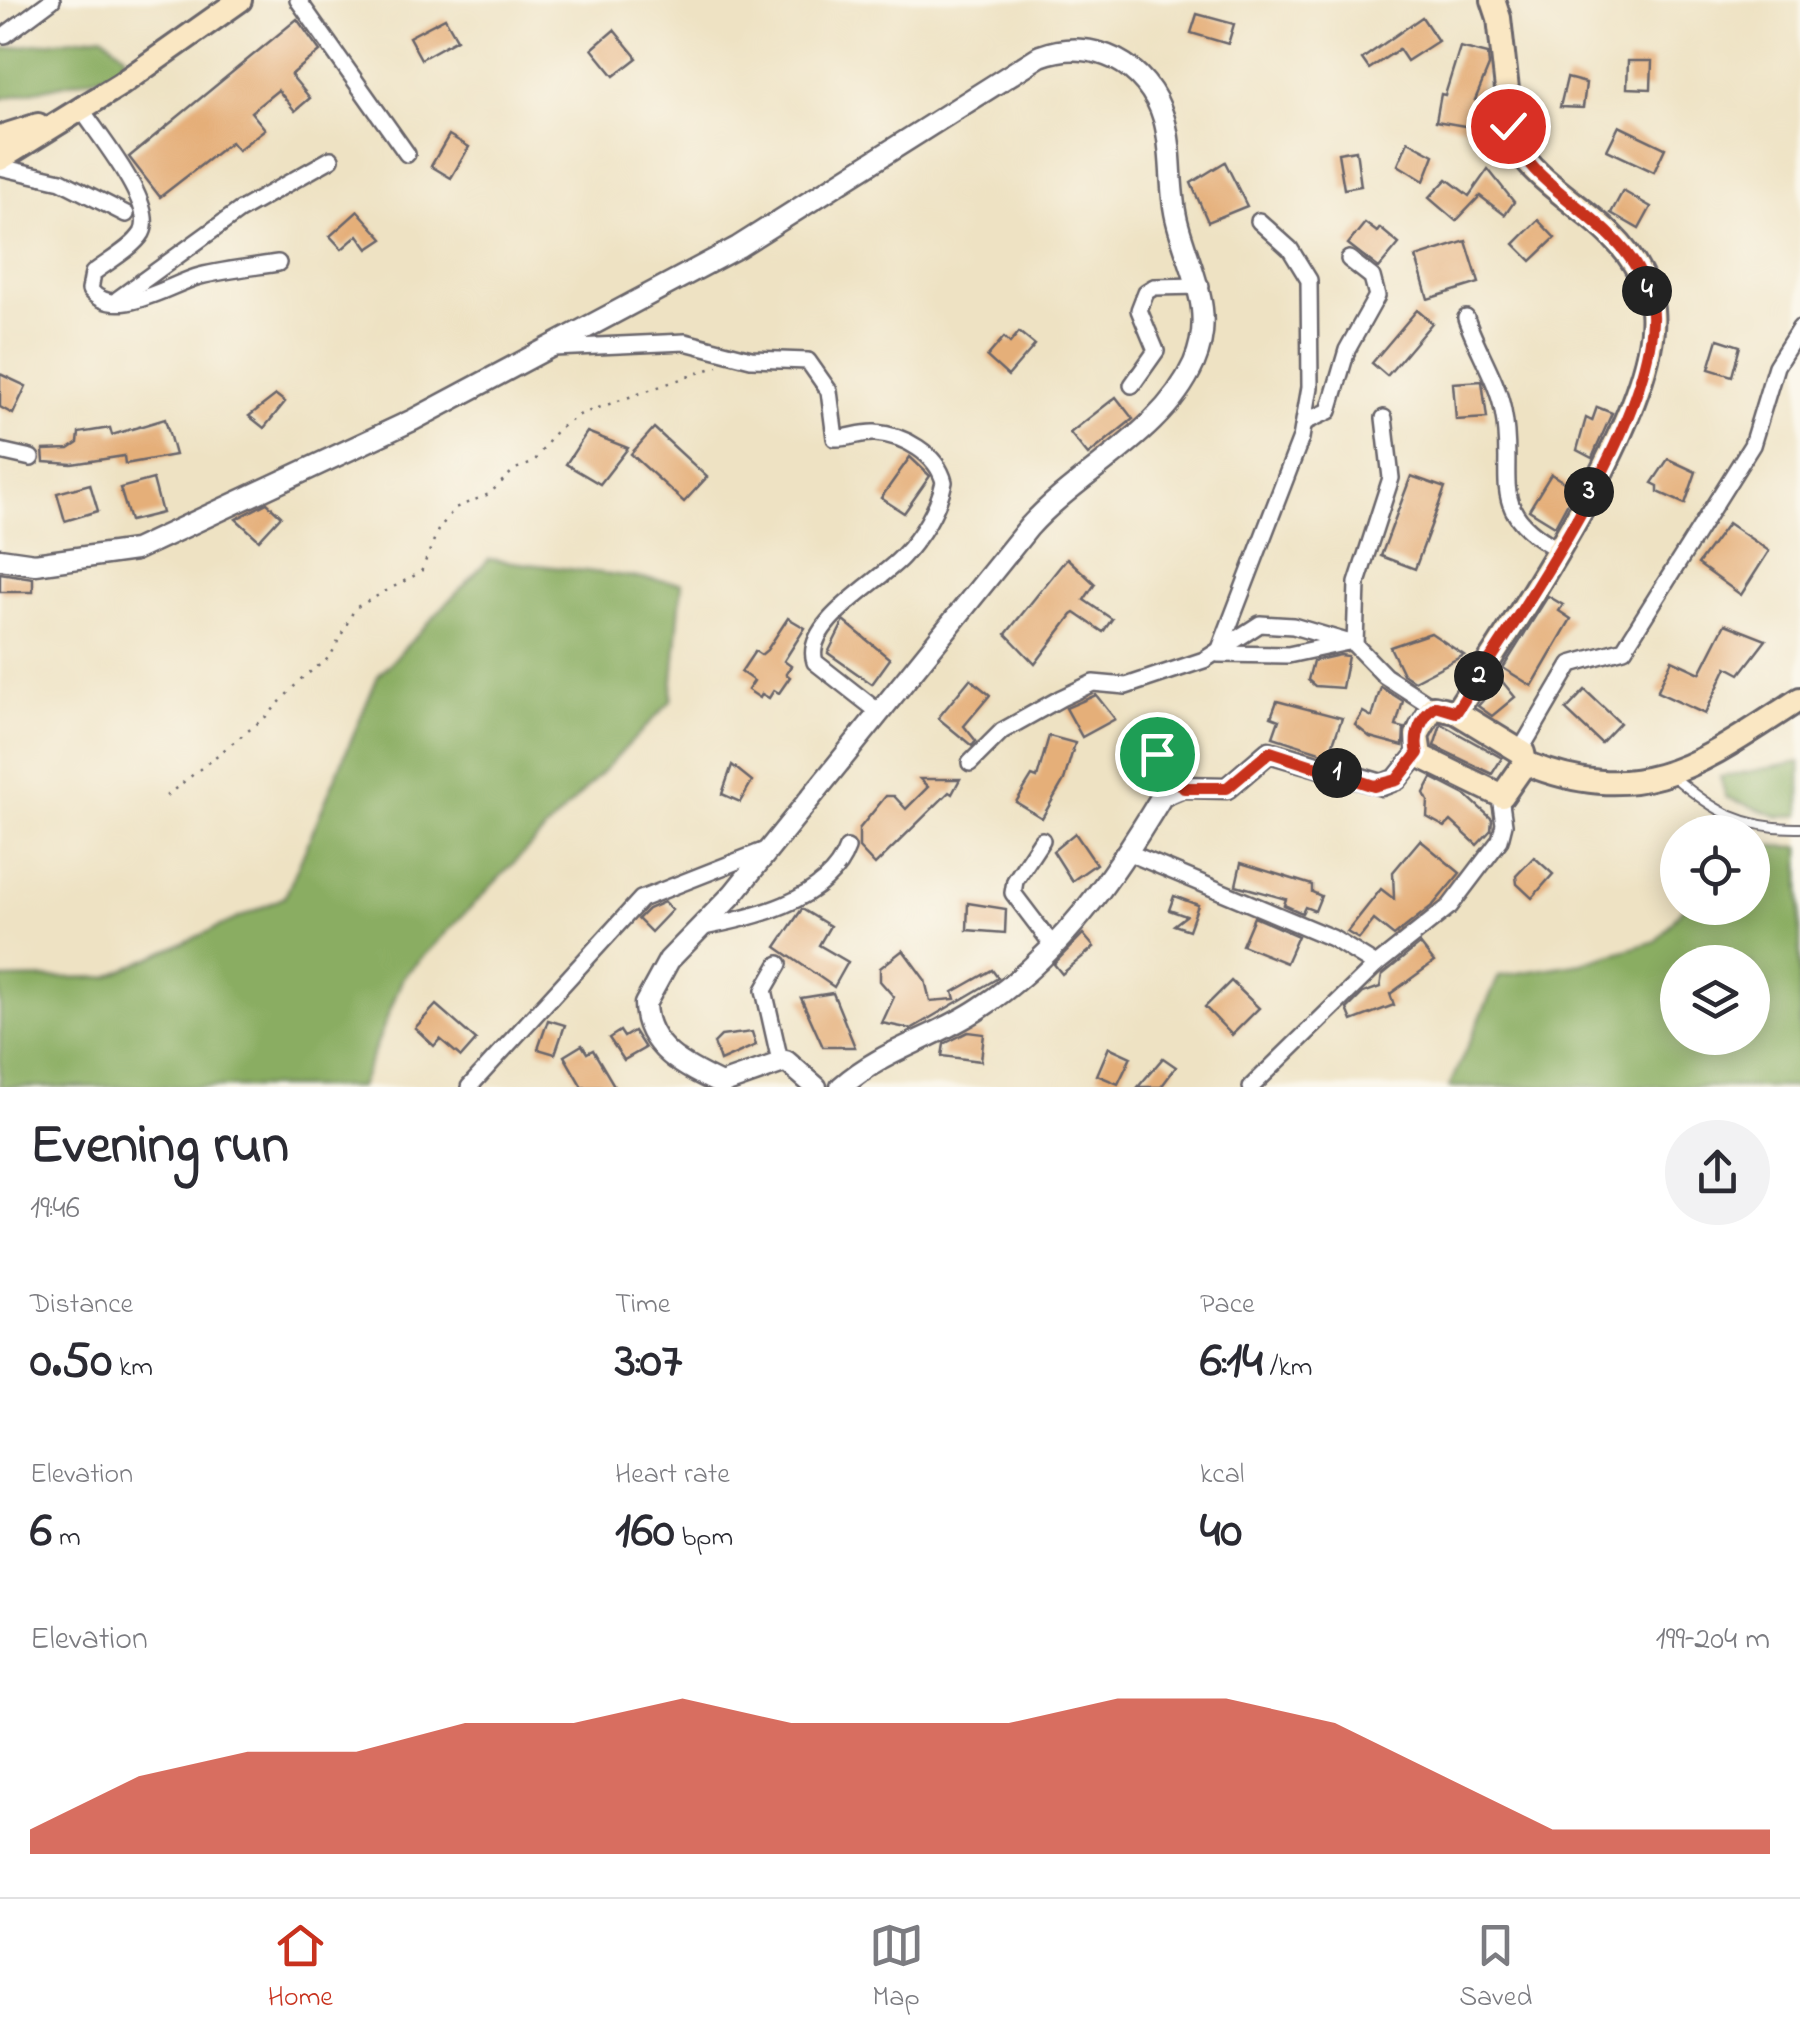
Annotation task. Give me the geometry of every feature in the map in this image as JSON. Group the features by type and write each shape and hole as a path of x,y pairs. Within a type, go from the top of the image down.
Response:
{"main road":[{"path":"0,159 78,111 240,0"},
{"path":"1493,0 1500,18 1513,143 1522,158 1585,210 1626,252 1644,284 1652,312 1646,355 1613,448 1558,548 1445,710 1416,735 1418,753 1500,798 1522,756"},
{"path":"0,137 78,111"},
{"path":"1445,710 1566,779 1600,784 1638,782 1668,772 1732,743 1800,699"}],"street":[{"path":"5,35 52,0"},
{"path":"298,0 406,154"},
{"path":"0,559 34,564 135,550 413,420 738,247 988,86 1061,48 1088,48 1115,58 1150,88 1164,118 1177,223 1201,286 1203,338 1178,391 1145,428 1054,498 954,616 772,848 698,928 650,988 645,1020 652,1037 689,1069 721,1084 786,1061 816,1087"},
{"path":"78,111 140,199 147,217 141,236 89,280 98,299 113,303 138,299 198,276 278,263"},
{"path":"113,303 239,211 331,160"},
{"path":"0,167 61,181 126,214"},
{"path":"1218,654 1305,422 1310,387 1308,280 1290,249 1258,220"},
{"path":"1305,422 1328,411 1348,350 1377,296 1372,277 1348,259"},
{"path":"1132,384 1156,352 1139,310 1146,292 1154,288 1201,286"},
{"path":"1466,318 1504,412 1512,511 1532,535 1558,548"},
{"path":"1522,756 1571,664 1624,650 1752,445 1776,366 1800,328"},
{"path":"544,349 685,342 742,357 801,359 814,365 829,391 835,438 886,435 908,442 941,470 941,496 920,537 885,574 832,616 814,648 815,662 880,713"},
{"path":"1352,643 1357,582 1392,478 1384,418"},
{"path":"0,452 32,458"},
{"path":"970,763 1002,731 1062,698 1094,684 1126,686 1218,654 1260,624 1293,626 1352,643 1385,676 1445,710"},
{"path":"1218,654 1288,655 1352,643"},
{"path":"841,1087 872,1060 978,1010 1054,947 1084,914 1162,796 1184,788 1227,788 1270,752 1382,785 1397,780 1418,753"},
{"path":"1157,754 1184,788"},
{"path":"1251,1087 1376,965 1450,906 1495,848 1504,824 1500,798"},
{"path":"1042,840 1015,881 1013,894 1054,947"},
{"path":"469,1087 641,899 772,848"},
{"path":"698,928 741,920 806,892 832,872 847,848"},
{"path":"1127,852 1332,938 1376,965"},
{"path":"779,964 764,990 780,1061"}],"lane":[{"path":"1668,772 1713,810 1752,822 1800,828"}],"path":[{"path":"166,796 268,716 301,679 330,657 355,608 421,572 438,530 455,508 489,494 515,469 533,463 568,421 742,357"}],"green space":[{"path":"102,35 126,55 119,72 0,99 0,49"},
{"path":"489,559 682,583 671,701 403,977 360,1087 0,1087 0,979 108,977 285,897 378,676"},
{"path":"1800,762 1800,815 1779,817 1726,797 1720,777"},
{"path":"1770,846 1800,847 1800,1087 1449,1087 1499,976 1582,963 1656,941 1669,925 1770,925"}],"building":[{"path":"1197,14 1234,24 1228,44 1191,33"},
{"path":"1422,17 1438,41 1407,61 1399,49 1369,69 1362,59"},
{"path":"445,18 457,39 421,59 409,37"},
{"path":"297,19 320,51 291,75 310,98 295,111 278,90 251,112 265,129 238,150 231,142 160,197 129,157"},
{"path":"614,30 637,58 614,76 592,49"},
{"path":"1460,47 1488,54 1489,66 1475,100 1487,102 1482,129 1436,121 1441,94 1445,95"},
{"path":"1628,61 1652,61 1651,89 1627,88"},
{"path":"1567,78 1586,83 1583,108 1560,107"},
{"path":"1619,126 1665,148 1654,172 1607,150"},
{"path":"449,135 469,147 451,178 431,166"},
{"path":"1408,141 1434,155 1424,181 1398,165"},
{"path":"1356,150 1361,186 1344,189 1338,153"},
{"path":"1225,162 1247,206 1208,222 1191,183"},
{"path":"1488,169 1514,202 1505,215 1480,196 1456,221 1429,198 1447,179 1469,196"},
{"path":"1623,191 1651,207 1639,229 1611,213"},
{"path":"358,211 383,239 368,249 358,235 342,249 330,236"},
{"path":"1538,220 1555,238 1531,261 1514,244"},
{"path":"1365,223 1377,232 1380,228 1399,244 1379,268 1348,244"},
{"path":"1466,241 1479,283 1428,299 1416,257"},
{"path":"1417,310 1432,323 1387,376 1372,363"},
{"path":"1019,332 1035,345 1008,376 987,357 1004,337 1010,343"},
{"path":"1718,339 1740,346 1732,376 1709,369"},
{"path":"0,374 26,386 13,414 0,407"},
{"path":"1482,381 1487,418 1456,420 1453,383"},
{"path":"276,395 285,402 264,428 249,416"},
{"path":"1116,397 1133,419 1088,455 1070,433"},
{"path":"1597,407 1612,413 1592,458 1577,450 1586,418 1592,421"},
{"path":"165,419 175,455 125,464 124,456 72,464 44,462 43,450 69,449 78,443 79,433 110,428 112,435"},
{"path":"654,428 707,477 684,502 631,454"},
{"path":"587,432 628,448 600,484 566,464"},
{"path":"910,457 930,476 904,513 881,498"},
{"path":"1668,459 1696,472 1685,504 1658,492 1658,486 1652,483"},
{"path":"1551,474 1575,489 1555,526 1529,510"},
{"path":"1411,476 1445,488 1415,569 1381,556"},
{"path":"153,479 162,513 130,521 120,488"},
{"path":"90,484 98,511 65,521 57,493"},
{"path":"267,503 281,516 259,540 236,519"},
{"path":"1728,523 1769,551 1741,595 1698,564"},
{"path":"1067,558 1095,584 1084,600 1112,619 1103,632 1075,613 1035,664 1006,634"},
{"path":"0,573 33,578 33,592 0,592"},
{"path":"1548,596 1563,605 1559,611 1571,619 1532,686 1503,668"},
{"path":"788,618 805,628 784,661 791,666 786,674 790,677 779,693 774,690 769,698 762,694 760,698 748,690 754,681 741,672 755,651 761,655 767,650"},
{"path":"844,621 890,659 872,684 828,653"},
{"path":"1725,624 1766,640 1740,674 1727,667 1705,714 1657,692 1672,660 1700,673"},
{"path":"1431,633 1464,655 1414,681 1403,674 1390,647"},
{"path":"1348,656 1342,688 1315,686 1308,680 1313,661"},
{"path":"970,679 990,695 964,726 976,741 972,746 938,718"},
{"path":"1501,680 1515,697 1492,716 1478,706"},
{"path":"1381,687 1403,701 1396,726 1404,728 1403,746 1370,737 1355,725 1363,712 1372,717"},
{"path":"1585,690 1620,723 1601,743 1566,710"},
{"path":"1096,695 1115,719 1082,737 1066,708"},
{"path":"1277,701 1342,718 1329,755 1273,737 1279,720 1271,717"},
{"path":"1441,724 1502,758 1492,774 1434,746"},
{"path":"1049,736 1075,743 1064,780 1042,818 1016,802 1032,776 1037,778"},
{"path":"732,765 752,781 740,802 722,794"},
{"path":"1432,778 1467,796 1492,819 1491,830 1477,845 1451,821 1445,827 1427,817 1424,793"},
{"path":"920,779 960,779 952,794 949,792 875,865 859,848 859,829 886,796 894,796 906,809 928,787"},
{"path":"1075,833 1096,864 1072,881 1053,851"},
{"path":"1420,840 1460,873 1433,905 1394,936 1374,920 1359,939 1347,932 1381,889 1394,899 1393,872"},
{"path":"1534,857 1553,874 1532,898 1517,884 1516,876"},
{"path":"1241,863 1312,885 1312,892 1321,896 1315,911 1305,907 1302,913 1284,905 1286,899 1236,885"},
{"path":"1174,896 1198,905 1189,930 1174,925 1186,916 1169,910"},
{"path":"664,902 672,910 651,932 638,919"},
{"path":"968,903 1006,909 1005,933 967,930"},
{"path":"802,909 830,926 819,945 848,962 834,987 776,947"},
{"path":"1254,917 1298,936 1286,963 1242,945"},
{"path":"1083,934 1094,947 1062,974 1054,964"},
{"path":"1420,944 1434,962 1390,994 1394,1005 1352,1021 1347,1009 1363,993 1380,987 1382,975"},
{"path":"903,950 925,980 930,1001 955,999 953,992 992,970 998,978 911,1029 882,1023 894,997 880,981 880,968"},
{"path":"1231,981 1259,1008 1232,1035 1205,1007"},
{"path":"833,993 855,1047 823,1047 801,998"},
{"path":"436,1005 476,1040 461,1057 440,1039 434,1046 415,1028"},
{"path":"548,1020 565,1025 555,1054 538,1049"},
{"path":"620,1031 624,1037 634,1031 645,1048 624,1060 609,1038"},
{"path":"752,1032 756,1045 720,1061 714,1043 721,1036"},
{"path":"968,1032 984,1034 981,1061 942,1056 944,1044"},
{"path":"582,1045 587,1053 593,1050 615,1087 582,1087 564,1056"},
{"path":"1109,1047 1131,1057 1118,1084 1097,1075"},
{"path":"1163,1058 1176,1067 1161,1087 1138,1087"}],"route":[{"path":"1157,754 1184,788 1227,788 1270,752 1374,786 1397,780 1418,753 1416,735 1429,712 1436,706 1456,712 1548,569 1613,448 1646,355 1652,312 1638,270 1626,252 1585,210 1522,158 1508,126"}]}
